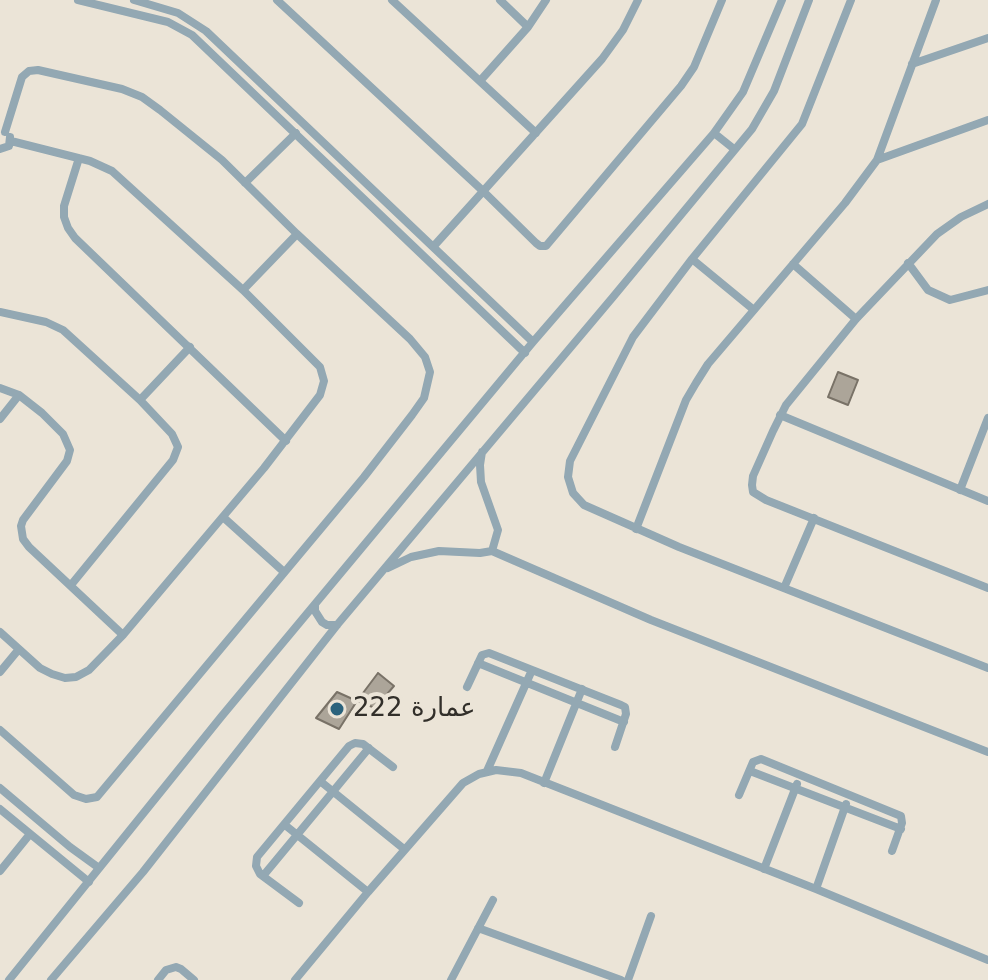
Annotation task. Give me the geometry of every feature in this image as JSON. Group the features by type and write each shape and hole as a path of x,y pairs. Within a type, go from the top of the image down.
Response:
{"street":[{"path":"78,0 155,18 180,28 201,44 525,353"},
{"path":"134,0 167,8 206,31 533,342"},
{"path":"277,0 540,246 550,243 688,77 722,0"},
{"path":"286,8 293,0"},
{"path":"392,0 536,133"},
{"path":"500,0 528,27"},
{"path":"480,81 528,27 546,0"},
{"path":"433,247 602,59 623,30 638,0"},
{"path":"9,980 221,717 533,342 714,133 743,92 782,0"},
{"path":"51,980 143,872 337,625 752,129 774,91 809,0"},
{"path":"851,0 802,124 692,259 626,349 570,461 568,477 573,493 584,505 636,529 988,668"},
{"path":"636,529 686,400 708,364 845,203 877,160 936,0"},
{"path":"912,64 988,38"},
{"path":"0,149 7,148 11,141 9,135 2,131 22,77 29,71 38,70 122,89 142,97 222,160 410,339 425,357 430,372 424,398 412,415 97,797 86,799 74,795 0,730"},
{"path":"239,80 248,71"},
{"path":"877,160 988,120"},
{"path":"245,183 296,133"},
{"path":"714,133 734,149"},
{"path":"0,632 40,668 52,674 76,677 89,670 123,635 286,441 320,395 324,381 320,367 243,290 112,171 90,161 11,141"},
{"path":"79,158 64,206 64,217 75,238 286,441"},
{"path":"365,200 373,190"},
{"path":"988,204 961,217 937,234 856,319 780,415 753,476 752,485 753,492 766,500 988,588"},
{"path":"243,290 297,234"},
{"path":"692,259 754,310"},
{"path":"908,263 928,290 950,300 988,290"},
{"path":"793,264 856,319"},
{"path":"0,312 58,327 140,400 172,434 178,447 177,454 71,585"},
{"path":"140,400 190,347"},
{"path":"0,388 19,395 42,413 63,434 70,450 67,461 28,512 21,526 23,539 123,635"},
{"path":"0,419 19,395"},
{"path":"780,415 988,501"},
{"path":"960,490 988,418"},
{"path":"482,450 481,482 498,530 492,551"},
{"path":"223,517 284,572"},
{"path":"784,588 814,518"},
{"path":"384,569 411,557 439,551 492,551 651,620 988,752"},
{"path":"315,605 322,622 337,625"},
{"path":"0,672 19,649"},
{"path":"467,687 482,655 486,653 582,689 625,707 624,722 615,747"},
{"path":"478,663 624,722"},
{"path":"487,771 532,670"},
{"path":"544,783 582,689"},
{"path":"299,903 263,876 256,866 257,857 349,746 361,743 393,767"},
{"path":"263,876 369,748"},
{"path":"739,795 753,762 761,759 901,816 901,829 892,851"},
{"path":"295,980 463,783 487,771 504,770 816,889 988,960"},
{"path":"750,771 901,829"},
{"path":"764,869 800,776"},
{"path":"320,781 404,849"},
{"path":"0,788 99,868"},
{"path":"816,889 849,795"},
{"path":"0,809 89,882"},
{"path":"285,825 368,892"},
{"path":"0,871 30,834"},
{"path":"451,980 493,900"},
{"path":"628,980 651,916"},
{"path":"478,928 621,980"},
{"path":"158,980 169,968 178,968 181,976 194,980"}],"building":[{"path":"838,372 858,380 848,405 828,397"},
{"path":"378,673 394,686 375,708 357,701"},
{"name":"عمارة 222","path":"337,692 357,701 339,729 316,718"}],"place":[{"name":"عمارة 222","path":"337,709"}]}
